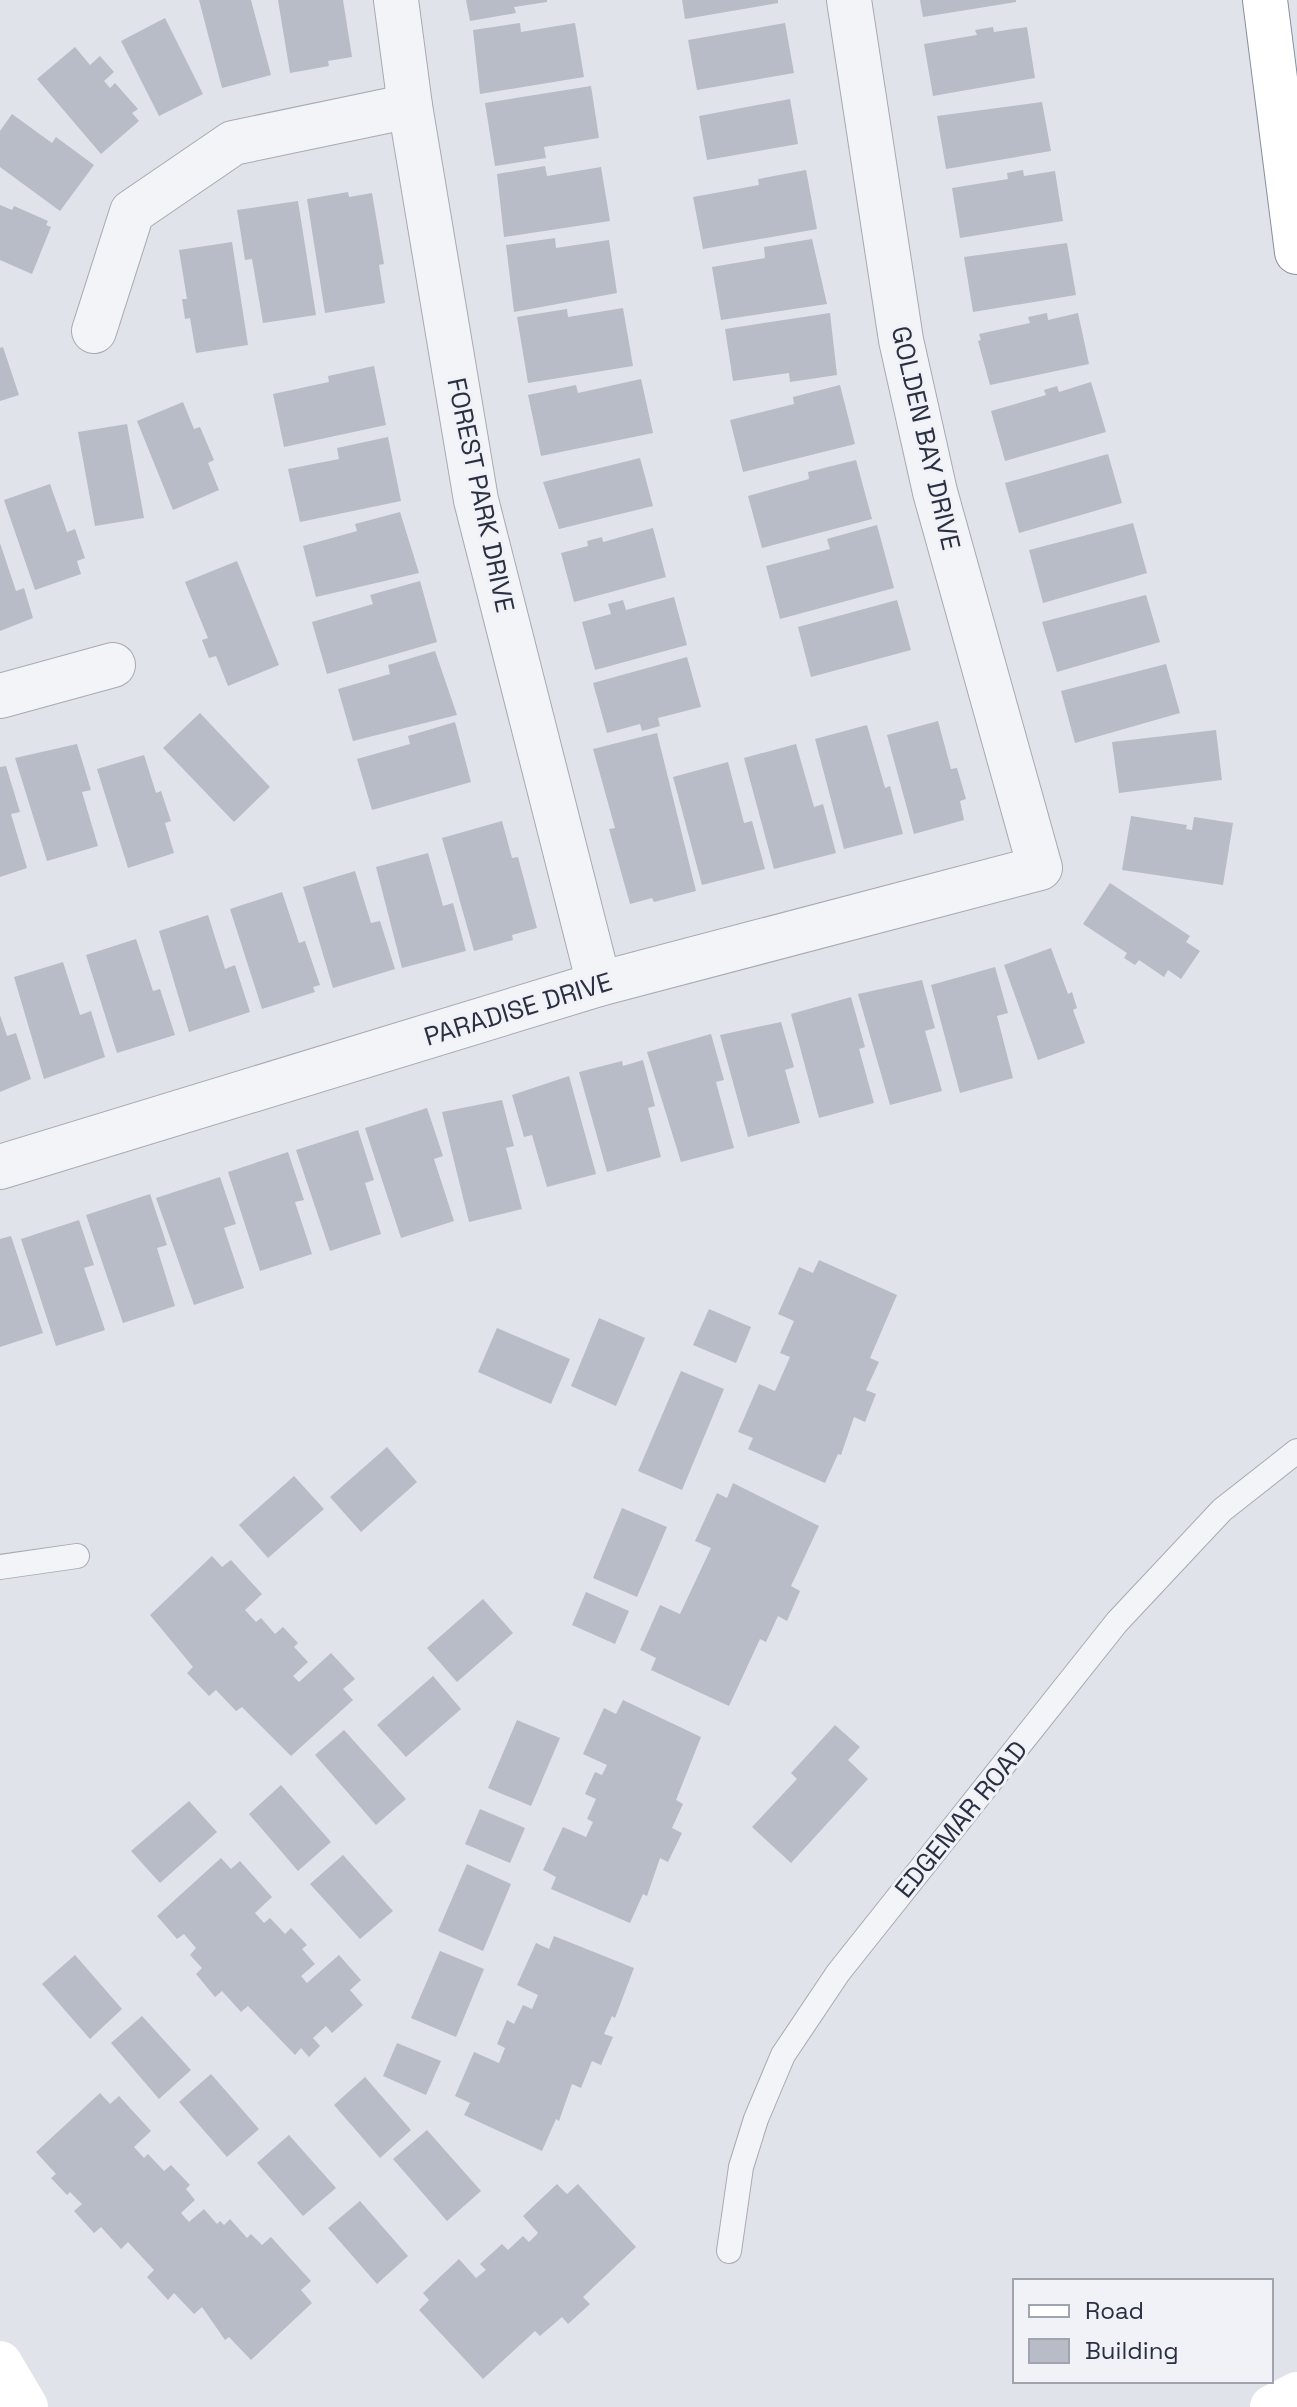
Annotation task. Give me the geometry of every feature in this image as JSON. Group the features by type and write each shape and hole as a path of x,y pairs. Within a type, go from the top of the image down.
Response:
{"main road":[{"path":"1265,0 1297,252"},
{"path":"0,2363 26,2407"},
{"path":"1272,2407 1297,2394"}],"street":[{"name":"FOREST PARK DRIVE","path":"396,0 410,106 476,500 599,984"},
{"name":"GOLDEN BAY DRIVE","path":"849,0 901,340 935,492 1040,868"},
{"path":"94,331 132,212 233,143 410,106"},
{"path":"0,696 113,665"},
{"name":"PARADISE DRIVE","path":"0,1167 599,984 1040,868"}],"lane":[{"name":"EDGEMAR ROAD","path":"729,2251 736,2195 756,2119 783,2055 838,1973 1132,1605 1222,1510 1297,1451"},
{"path":"0,1567 77,1556"}],"building":[{"path":"199,0 251,0 271,75 222,88"},
{"path":"278,0 343,0 352,57 328,61 329,66 290,73"},
{"path":"466,0 547,2 514,7 516,13 470,21"},
{"path":"682,0 778,0 778,3 685,19"},
{"path":"920,0 1016,0 1016,2 923,17"},
{"path":"165,18 203,94 159,116 121,41"},
{"path":"520,23 521,32 575,23 584,77 480,94 473,30"},
{"path":"785,23 794,73 697,90 688,40"},
{"path":"993,27 994,32 1027,27 1035,78 933,96 924,44 977,35 975,30"},
{"path":"75,47 90,65 100,56 114,72 104,81 110,88 115,83 138,109 132,113 139,121 101,154 37,79"},
{"path":"591,86 599,138 544,147 546,158 495,166 485,103"},
{"path":"790,99 798,144 707,160 699,116"},
{"path":"1042,102 1051,151 946,169 937,116"},
{"path":"12,114 52,143 56,137 94,165 60,211 0,167 0,131"},
{"path":"545,166 547,176 601,167 610,221 504,237 497,174"},
{"path":"806,170 817,229 703,249 693,197 759,185 758,179"},
{"path":"1023,170 1024,176 1055,171 1063,221 960,238 952,188 1008,179 1007,173"},
{"path":"348,192 349,197 372,193 384,264 379,265 385,303 325,313 307,199"},
{"path":"298,201 316,315 263,323 252,259 245,260 237,210"},
{"path":"0,205 12,210 14,206 48,221 46,225 51,227 32,274 0,260"},
{"path":"555,238 556,248 609,240 617,293 514,312 506,245"},
{"path":"812,239 827,304 721,320 712,267 765,258 764,247"},
{"path":"232,242 248,345 196,353 190,318 185,319 182,299 187,299 179,250"},
{"path":"1067,243 1076,295 973,312 964,257"},
{"path":"623,308 633,366 528,383 517,317 567,309 568,317"},
{"path":"830,313 837,375 790,382 789,373 733,381 725,329"},
{"path":"1047,313 1048,320 1078,313 1089,364 990,385 978,341 981,340 979,334 1030,323 1028,317"},
{"path":"3,347 19,395 0,401 0,348"},
{"path":"374,366 386,425 284,447 273,394 329,382 328,376"},
{"path":"641,379 653,433 541,456 528,395 576,385 578,393"},
{"path":"1091,382 1106,432 1005,461 991,411 1046,395 1044,390 1057,386 1059,392"},
{"path":"840,385 855,444 743,472 730,420 794,404 793,397"},
{"path":"183,402 194,429 200,427 214,460 208,463 219,490 173,510 137,421"},
{"path":"127,424 144,518 95,526 78,432"},
{"path":"388,437 401,501 300,522 288,469 339,459 337,448"},
{"path":"1108,454 1122,503 1019,533 1005,483"},
{"path":"640,458 653,506 559,529 543,482"},
{"path":"856,460 872,519 762,548 748,496 809,479 808,472"},
{"path":"50,484 67,532 75,529 85,558 77,561 81,574 35,590 4,500"},
{"path":"400,512 419,573 316,597 303,546 357,531 355,524"},
{"path":"1133,523 1147,573 1043,603 1029,550"},
{"path":"877,525 894,588 780,619 766,566 830,549 827,539"},
{"path":"653,528 666,577 574,602 561,553 588,546 587,541 602,537 603,542"},
{"path":"0,543 16,591 24,588 33,618 0,631"},
{"path":"237,561 279,665 228,686 216,656 209,658 202,640 208,638 185,582"},
{"path":"420,581 437,642 327,674 312,622 373,604 370,595"},
{"path":"1146,595 1160,642 1057,672 1042,622"},
{"path":"674,597 687,645 595,670 582,622 611,614 608,604 623,600 626,610"},
{"path":"897,600 911,650 811,677 798,627"},
{"path":"435,651 457,715 353,741 338,689 390,674 388,665"},
{"path":"687,657 701,707 658,718 660,726 642,731 640,724 607,733 593,683"},
{"path":"1166,664 1180,713 1075,743 1061,691"},
{"path":"200,713 270,787 234,822 163,748"},
{"path":"938,721 951,769 957,768 966,799 960,801 964,820 914,834 887,735"},
{"path":"455,722 471,782 372,810 357,759 410,744 408,736"},
{"path":"867,725 885,788 890,786 903,834 844,849 815,739"},
{"path":"1216,730 1222,780 1119,793 1112,742"},
{"path":"657,733 696,891 654,902 652,898 630,904 609,829 615,828 593,749"},
{"path":"77,744 91,790 82,792 98,846 47,861 15,758"},
{"path":"796,744 814,807 823,804 836,853 774,869 744,758"},
{"path":"144,755 156,793 161,791 171,821 165,823 174,853 128,868 97,769"},
{"path":"728,762 744,823 752,821 765,869 702,885 673,777"},
{"path":"6,766 20,812 11,814 27,868 0,877 0,767"},
{"path":"1131,816 1187,825 1186,829 1192,830 1194,817 1233,823 1223,885 1122,870"},
{"path":"502,821 512,858 518,857 537,928 512,935 513,940 474,951 442,838"},
{"path":"428,853 443,906 453,903 466,951 402,968 376,867"},
{"path":"355,871 371,923 380,921 395,969 333,988 303,887"},
{"path":"1110,883 1190,936 1186,942 1200,951 1181,979 1168,970 1164,977 1139,960 1135,965 1124,958 1127,953 1083,924"},
{"path":"282,892 299,943 305,941 320,985 313,987 315,992 262,1009 230,909"},
{"path":"208,915 225,969 235,965 250,1012 189,1032 159,931"},
{"path":"136,939 153,991 160,989 175,1035 117,1053 86,955"},
{"path":"1051,948 1068,994 1072,992 1077,1008 1073,1010 1085,1043 1038,1060 1004,965"},
{"path":"63,962 80,1015 91,1011 105,1057 44,1079 14,977"},
{"path":"995,967 1008,1013 997,1016 1013,1078 960,1093 931,985"},
{"path":"922,980 935,1028 925,1031 942,1091 890,1105 858,994"},
{"path":"851,997 865,1047 859,1049 874,1103 819,1118 791,1014"},
{"path":"0,1015 7,1036 16,1033 31,1079 0,1092"},
{"path":"781,1022 794,1067 785,1070 800,1123 748,1137 720,1035"},
{"path":"711,1034 724,1080 716,1082 734,1148 681,1162 647,1052"},
{"path":"643,1060 655,1106 648,1108 661,1157 607,1172 579,1072 622,1061 623,1066"},
{"path":"569,1076 596,1174 547,1187 532,1135 524,1137 512,1095"},
{"path":"502,1100 514,1146 506,1148 522,1209 469,1222 442,1112"},
{"path":"427,1108 443,1156 434,1159 454,1221 401,1238 365,1128"},
{"path":"358,1130 374,1180 365,1183 381,1234 330,1251 296,1150"},
{"path":"288,1152 304,1200 295,1202 312,1254 260,1271 228,1172"},
{"path":"220,1177 236,1224 224,1228 244,1288 194,1305 156,1198"},
{"path":"150,1194 167,1245 157,1248 175,1306 123,1323 86,1215"},
{"path":"79,1220 94,1265 84,1268 105,1330 56,1346 21,1239"},
{"path":"11,1236 43,1333 0,1347 0,1239"},
{"path":"819,1260 897,1295 870,1358 879,1362 866,1390 876,1394 865,1422 854,1417 841,1455 838,1454 825,1483 748,1449 753,1438 738,1432 759,1384 775,1391 790,1357 780,1353 794,1321 778,1314 799,1267 813,1273"},
{"path":"709,1309 751,1327 736,1363 693,1345"},
{"path":"599,1318 645,1338 616,1406 571,1386"},
{"path":"497,1328 570,1359 551,1404 478,1372"},
{"path":"681,1371 724,1389 682,1490 638,1471"},
{"path":"387,1447 417,1482 361,1532 330,1497"},
{"path":"294,1476 324,1509 268,1558 239,1525"},
{"path":"733,1483 819,1526 791,1586 800,1591 787,1621 778,1616 766,1642 760,1639 729,1706 651,1670 656,1658 640,1650 660,1605 680,1614 711,1548 695,1541 717,1493 727,1498"},
{"path":"622,1508 667,1527 637,1597 593,1578"},
{"path":"212,1556 222,1567 231,1560 262,1594 245,1610 256,1622 261,1618 275,1634 283,1627 298,1643 294,1647 308,1662 293,1676 299,1682 331,1653 355,1679 343,1689 353,1700 291,1756 242,1707 236,1711 216,1690 209,1696 187,1673 193,1667 150,1615"},
{"path":"586,1592 629,1611 615,1644 572,1625"},
{"path":"483,1599 513,1633 457,1682 427,1648"},
{"path":"433,1676 461,1709 406,1757 377,1725"},
{"path":"623,1700 701,1737 676,1800 683,1804 672,1828 682,1833 668,1862 660,1858 647,1896 643,1894 630,1923 551,1889 556,1877 543,1870 563,1827 586,1837 593,1822 587,1819 596,1799 585,1794 595,1772 602,1775 607,1765 583,1754 604,1708 616,1714"},
{"path":"517,1720 560,1738 531,1806 488,1788"},
{"path":"835,1725 860,1747 848,1760 868,1779 791,1863 752,1827 797,1779 791,1773"},
{"path":"344,1730 406,1799 376,1825 315,1755"},
{"path":"281,1785 331,1842 298,1871 249,1814"},
{"path":"189,1801 217,1832 160,1883 131,1851"},
{"path":"480,1809 525,1828 510,1863 465,1844"},
{"path":"343,1855 393,1911 360,1939 310,1884"},
{"path":"221,1858 231,1869 240,1861 272,1897 255,1913 264,1923 270,1918 285,1934 291,1928 307,1945 302,1949 315,1964 301,1976 307,1983 339,1955 361,1980 350,1990 363,2005 332,2033 326,2026 313,2038 320,2046 309,2057 301,2048 295,2055 248,2006 241,2012 222,1991 215,1997 196,1974 202,1968 190,1955 196,1948 184,1934 177,1939 157,1916"},
{"path":"467,1864 511,1884 483,1951 438,1931"},
{"path":"554,1936 634,1968 615,2018 612,2016 604,2034 613,2037 601,2065 592,2061 581,2088 572,2084 559,2121 556,2119 542,2151 464,2115 470,2103 455,2096 474,2052 499,2063 505,2048 497,2044 507,2020 514,2024 523,2005 532,2009 538,1995 517,1985 536,1943 549,1949"},
{"path":"440,1951 484,1969 456,2037 411,2018"},
{"path":"75,1955 122,2009 90,2039 42,1984"},
{"path":"142,2016 191,2070 159,2099 111,2043"},
{"path":"397,2043 441,2061 426,2095 383,2076"},
{"path":"211,2074 259,2129 227,2157 179,2102"},
{"path":"365,2077 411,2130 380,2158 334,2105"},
{"path":"100,2093 110,2104 119,2096 151,2131 134,2147 144,2158 148,2154 164,2171 171,2165 190,2185 186,2189 195,2200 181,2213 189,2222 204,2209 217,2224 220,2221 224,2225 230,2219 247,2238 251,2234 262,2245 271,2237 311,2281 301,2290 312,2303 251,2360 229,2337 225,2340 202,2307 194,2314 174,2293 168,2300 147,2277 154,2270 128,2242 121,2249 101,2227 94,2233 74,2211 82,2204 70,2192 67,2195 51,2178 56,2174 36,2152"},
{"path":"427,2130 481,2191 447,2221 393,2159"},
{"path":"289,2135 336,2188 303,2216 257,2163"},
{"path":"557,2184 567,2194 578,2184 636,2247 583,2297 590,2304 568,2324 562,2317 540,2336 535,2331 483,2379 419,2310 429,2300 423,2293 459,2259 476,2278 486,2270 480,2264 502,2244 508,2250 523,2236 529,2242 538,2233 523,2216"},
{"path":"360,2201 408,2256 377,2284 328,2228"}]}
